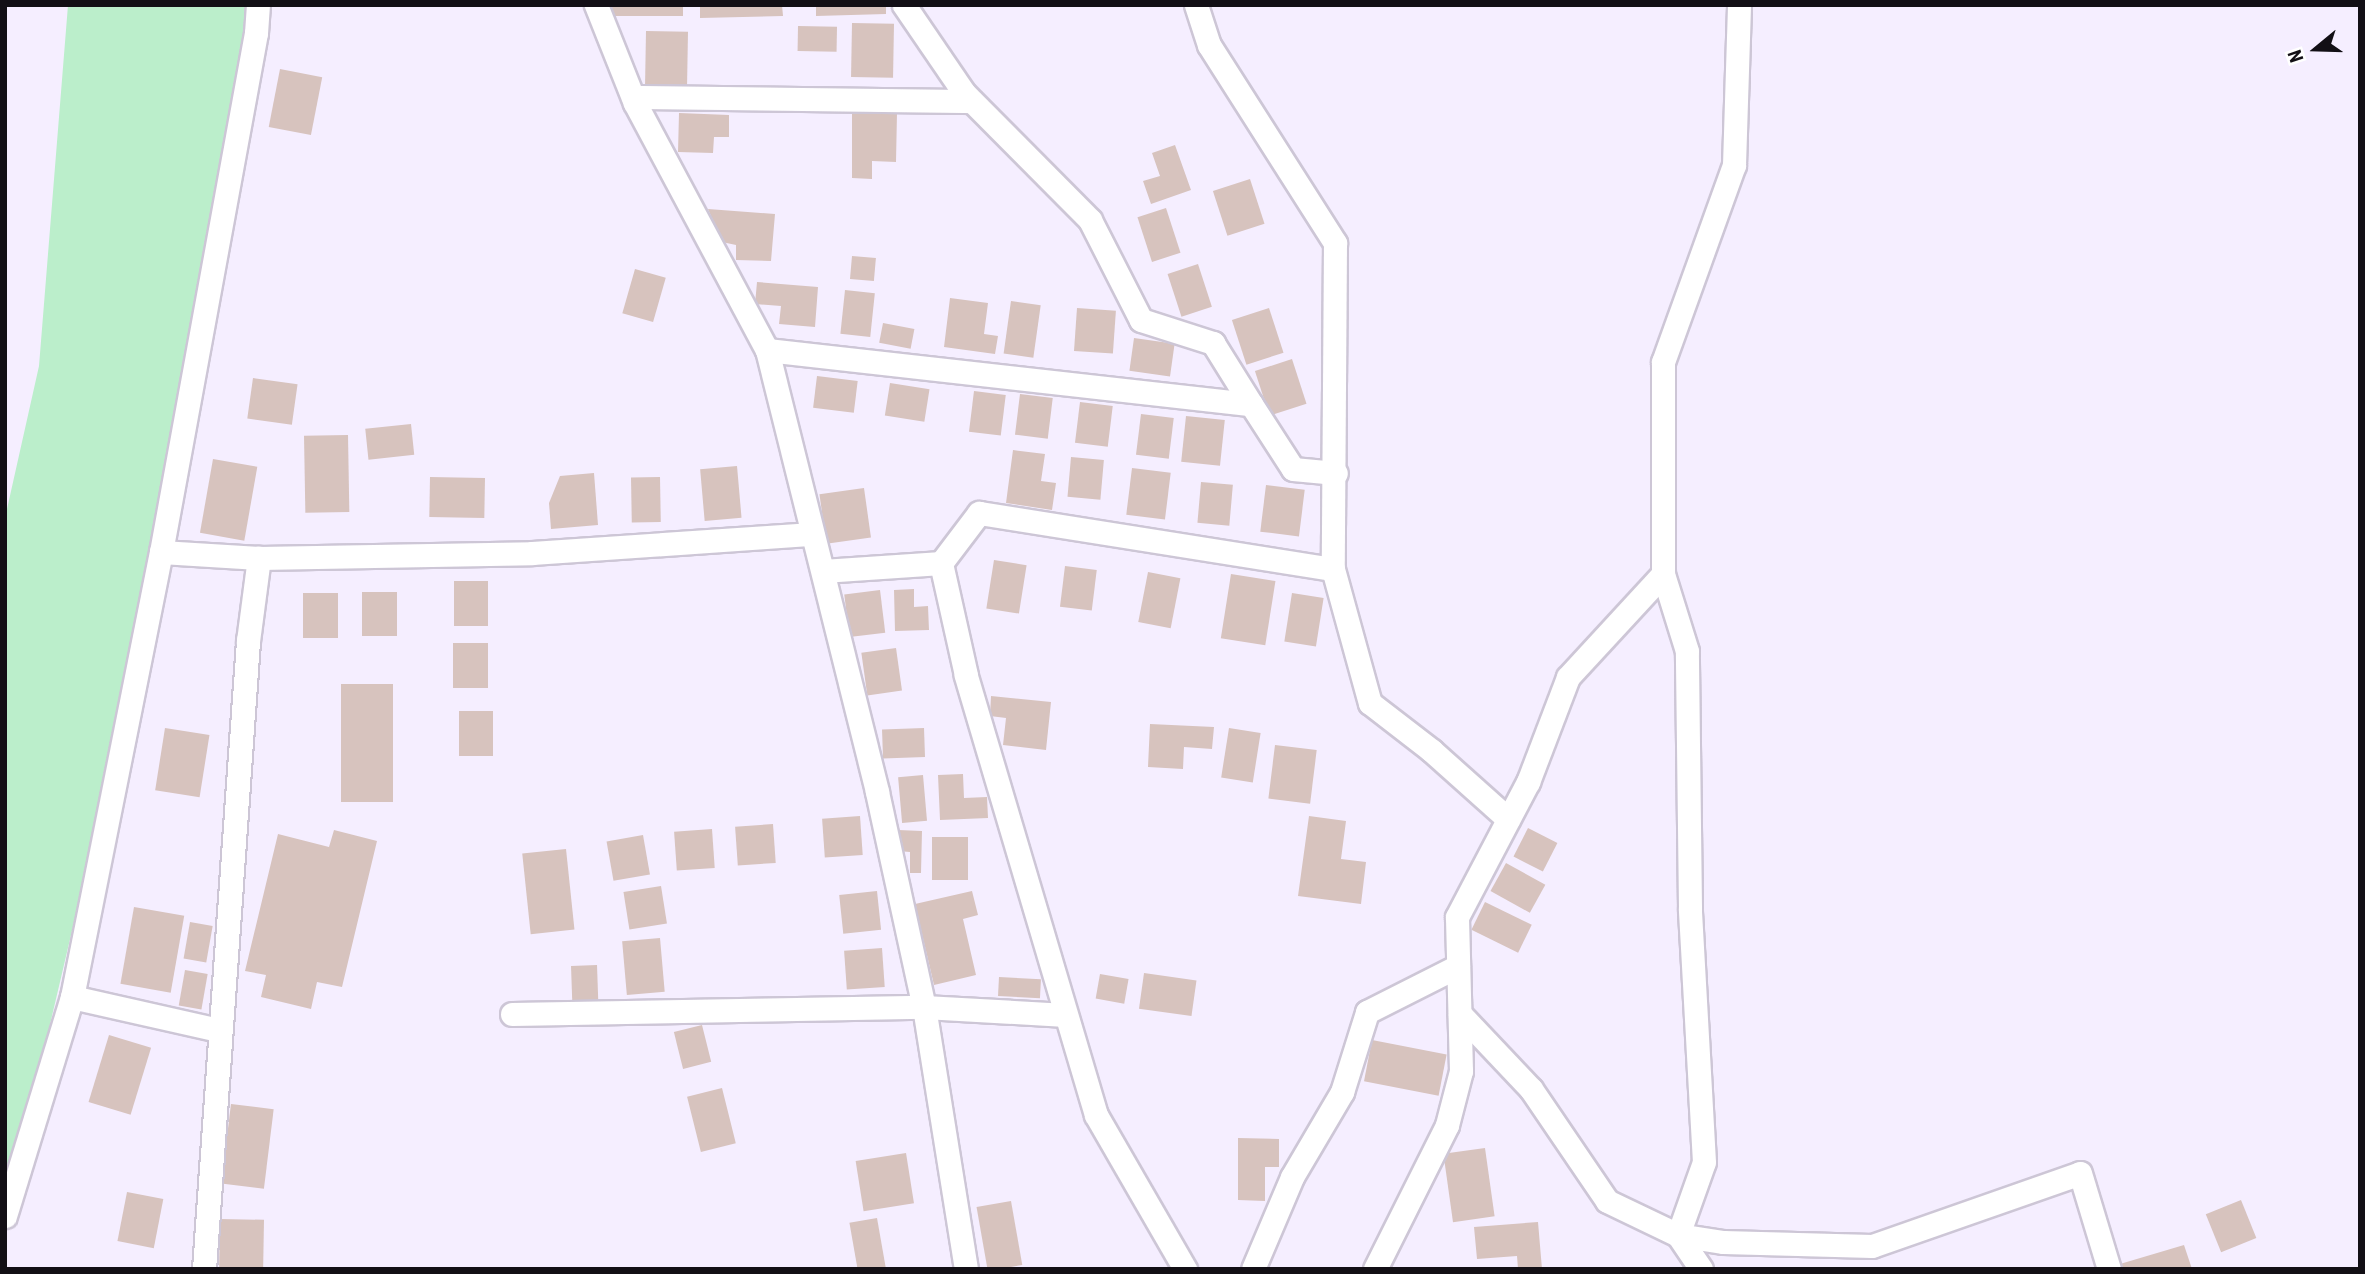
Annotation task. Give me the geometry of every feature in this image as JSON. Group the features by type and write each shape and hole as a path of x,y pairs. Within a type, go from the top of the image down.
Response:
{"street":[{"path":"5,1216 72,997 161,552 256,33 258,5"},
{"path":"596,5 632,97 767,350 877,792 924,1007 966,1269"},
{"path":"904,5 971,101 1090,220 1141,320 1213,344 1293,469 1336,473"},
{"path":"1196,5 1209,45 1335,243 1336,473 1333,569 1370,703 1432,751 1508,819"},
{"path":"1678,1235 1704,1162 1690,908 1687,651 1663,574 1663,362 1734,165 1739,5"},
{"path":"632,97 971,101"},
{"path":"767,350 1251,404"},
{"path":"1185,1269 1096,1115 966,675 942,563 979,513 1333,569"},
{"path":"161,552 259,558 531,553 812,534"},
{"path":"204,1269 248,641 259,558"},
{"path":"823,571 942,563"},
{"path":"1375,1269 1447,1125 1461,1071 1457,917 1528,782 1568,677 1663,574"},
{"path":"1252,1269 1292,1177 1342,1092 1367,1012 1458,966"},
{"path":"72,997 219,1030"},
{"path":"512,1014 924,1007 1066,1015"},
{"path":"1460,1014 1531,1089 1607,1201 1678,1235 1723,1242 1872,1246 2080,1173 2109,1269"},
{"path":"1678,1235 1701,1269"}],"green space":[{"path":"68,5 258,5 161,552 5,1216 5,518 39,366"}],"building":[{"path":"611,5 683,5 683,16 611,16"},
{"path":"700,5 782,5 783,16 700,18"},
{"path":"816,5 886,5 886,14 816,16"},
{"path":"852,23 894,24 893,78 851,77"},
{"path":"798,26 837,27 837,52 798,51"},
{"path":"646,31 688,32 687,86 645,85"},
{"path":"280,69 322,77 311,135 269,127"},
{"path":"852,112 897,113 896,162 872,161 872,179 852,178"},
{"path":"679,113 729,115 729,137 714,137 713,153 678,152"},
{"path":"1175,145 1191,190 1151,204 1143,181 1160,176 1152,153"},
{"path":"1250,179 1265,224 1227,236 1213,191"},
{"path":"1166,208 1181,253 1152,262 1137,217"},
{"path":"708,209 775,214 771,261 736,260 736,245 722,242"},
{"path":"852,256 876,258 874,281 850,279"},
{"path":"1198,264 1212,307 1181,317 1168,274"},
{"path":"635,269 666,278 653,322 622,313"},
{"path":"757,282 818,287 815,327 779,324 781,306 755,304"},
{"path":"845,290 875,293 870,337 840,334"},
{"path":"950,298 988,303 984,334 998,336 995,354 944,347"},
{"path":"1011,301 1041,305 1033,358 1004,353"},
{"path":"1077,308 1116,311 1113,354 1074,351"},
{"path":"1269,308 1284,353 1246,365 1232,320"},
{"path":"883,323 914,329 911,349 879,343"},
{"path":"1134,338 1175,344 1170,376 1129,371"},
{"path":"1292,359 1307,404 1269,416 1255,371"},
{"path":"817,376 858,381 854,413 813,408"},
{"path":"253,378 298,384 292,425 247,419"},
{"path":"890,383 930,389 924,422 885,416"},
{"path":"974,391 1006,395 1001,436 969,432"},
{"path":"1020,394 1053,398 1048,439 1015,435"},
{"path":"1080,402 1113,406 1108,447 1075,443"},
{"path":"1141,414 1174,418 1169,459 1136,455"},
{"path":"1186,416 1225,420 1220,466 1181,462"},
{"path":"411,424 414,455 368,460 365,429"},
{"path":"348,435 349,512 305,513 304,436"},
{"path":"1013,450 1045,454 1041,481 1056,483 1052,510 1006,503"},
{"path":"1071,457 1104,460 1100,500 1068,497"},
{"path":"213,459 257,467 244,541 200,533"},
{"path":"737,466 742,518 705,521 700,469"},
{"path":"1132,468 1171,473 1165,519 1126,515"},
{"path":"594,473 598,525 551,529 549,503 560,476"},
{"path":"430,477 485,478 484,518 429,517"},
{"path":"660,477 661,522 632,522 631,478"},
{"path":"1201,482 1233,485 1229,526 1197,523"},
{"path":"1266,485 1305,490 1299,536 1260,532"},
{"path":"864,488 871,538 826,544 819,494"},
{"path":"994,560 1027,565 1019,614 986,608"},
{"path":"1065,566 1097,570 1092,611 1060,607"},
{"path":"1148,572 1180,578 1171,628 1138,622"},
{"path":"1231,574 1275,581 1265,645 1221,638"},
{"path":"454,581 488,581 488,626 454,626"},
{"path":"914,589 914,607 928,606 929,630 895,631 894,590"},
{"path":"880,590 885,633 850,637 844,594"},
{"path":"362,592 397,592 397,636 362,636"},
{"path":"303,593 338,593 338,638 303,638"},
{"path":"1292,593 1324,598 1316,646 1284,641"},
{"path":"453,643 488,643 488,688 453,688"},
{"path":"896,648 902,691 867,695 861,653"},
{"path":"341,684 393,684 393,802 341,802"},
{"path":"991,696 1051,702 1046,750 1003,745 1006,718 990,716"},
{"path":"459,711 493,711 493,756 459,756"},
{"path":"1150,724 1214,727 1212,749 1184,747 1183,769 1148,767"},
{"path":"165,728 209,735 200,797 155,790"},
{"path":"924,728 925,757 883,758 882,729"},
{"path":"1229,728 1261,733 1253,782 1221,777"},
{"path":"1275,745 1317,750 1310,804 1268,799"},
{"path":"963,774 964,798 987,797 988,818 940,820 938,775"},
{"path":"923,775 927,821 902,823 898,777"},
{"path":"860,816 863,855 825,858 822,819"},
{"path":"1309,816 1346,821 1341,859 1366,862 1361,904 1298,896"},
{"path":"773,824 776,863 738,866 735,827"},
{"path":"1528,828 1557,843 1543,871 1513,857"},
{"path":"712,829 715,868 677,871 674,832"},
{"path":"334,830 377,841 342,987 317,982 311,1009 261,997 266,975 245,971 278,834 329,847"},
{"path":"898,830 922,831 921,873 910,873 910,852 898,851"},
{"path":"643,835 650,874 614,881 607,841"},
{"path":"932,837 968,837 968,880 932,880"},
{"path":"566,849 574,930 531,934 522,854"},
{"path":"1506,863 1545,885 1530,913 1490,891"},
{"path":"661,886 667,924 629,929 623,892"},
{"path":"877,891 881,930 843,934 839,895"},
{"path":"972,891 978,915 963,919 976,975 934,985 915,904"},
{"path":"1485,902 1532,925 1518,953 1471,930"},
{"path":"134,907 184,916 171,993 120,984"},
{"path":"190,922 213,926 206,962 184,958"},
{"path":"660,938 665,992 627,995 622,941"},
{"path":"882,948 885,987 847,990 844,951"},
{"path":"597,965 598,1001 572,1002 571,966"},
{"path":"185,970 208,974 201,1009 179,1005"},
{"path":"1144,973 1196,980 1191,1016 1139,1009"},
{"path":"1100,974 1129,979 1124,1004 1096,999"},
{"path":"999,977 1041,979 1040,998 998,996"},
{"path":"702,1025 711,1062 683,1069 674,1032"},
{"path":"109,1035 151,1048 131,1115 89,1102"},
{"path":"1372,1040 1447,1055 1439,1096 1364,1081"},
{"path":"722,1088 736,1143 701,1152 687,1097"},
{"path":"231,1104 274,1109 264,1189 221,1183"},
{"path":"1238,1138 1279,1139 1279,1167 1265,1167 1265,1201 1238,1200"},
{"path":"1485,1148 1495,1216 1453,1222 1443,1154"},
{"path":"906,1153 914,1203 864,1211 856,1161"},
{"path":"127,1192 163,1199 154,1248 117,1241"},
{"path":"2241,1200 2256,1238 2221,1252 2206,1214"},
{"path":"1011,1201 1022,1265 987,1269 977,1207"},
{"path":"877,1218 886,1269 858,1269 849,1223"},
{"path":"220,1219 264,1220 263,1269 219,1269"},
{"path":"1538,1222 1542,1269 1518,1269 1517,1256 1477,1259 1474,1227"},
{"path":"2184,1245 2192,1269 2122,1269 2120,1264"}]}
